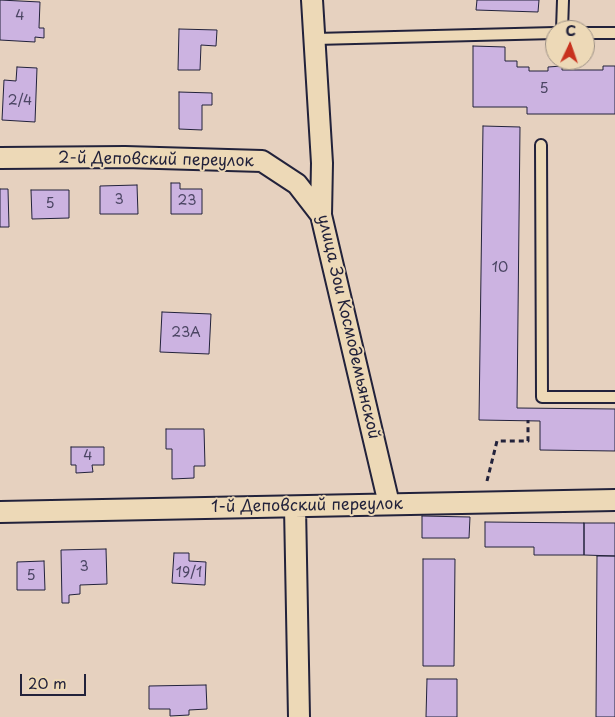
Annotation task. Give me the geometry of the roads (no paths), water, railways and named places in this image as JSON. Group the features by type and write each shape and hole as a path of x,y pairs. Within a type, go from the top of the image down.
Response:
{"street":[{"name":"улица Зои Космодемьянской","path":"312,0 322,163 321,215 389,504"},
{"name":"2-й Деповский переулок","path":"0,158 125,156 262,161 297,184 321,215"},
{"name":"1-й Деповский переулок","path":"0,512 615,500"},
{"path":"295,506 298,717"}],"lane":[{"path":"562,20 563,0"},
{"path":"595,33 615,33"},
{"path":"315,39 545,34"},
{"path":"541,145 542,397 615,397"}]}
